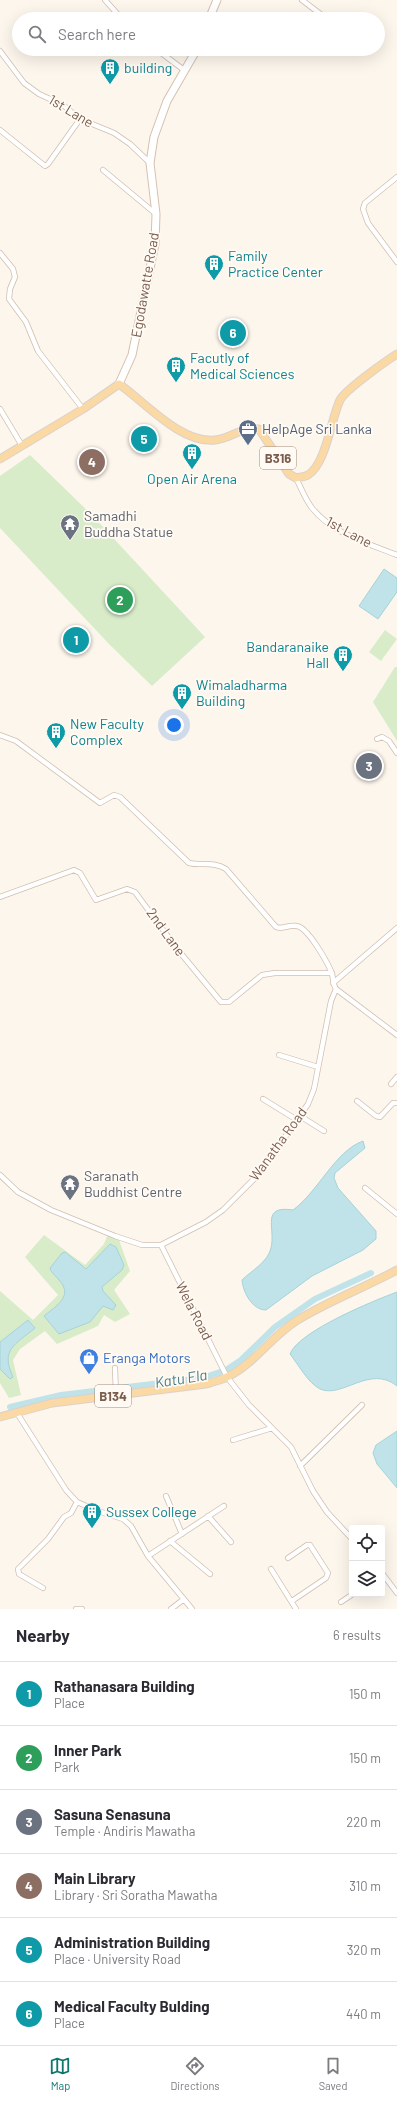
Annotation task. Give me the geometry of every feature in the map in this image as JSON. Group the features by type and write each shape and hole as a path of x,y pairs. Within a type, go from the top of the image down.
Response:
{"main road":[{"name":"B316","path":"119,384 179,431 200,439 215,440 246,428 259,429 265,435 284,468 296,478 308,475 315,468 326,445 340,400 397,354"},
{"path":"0,459 21,444 83,409 119,384"},
{"name":"B134","path":"0,1418 52,1403 206,1384 226,1376 244,1366 278,1334 315,1310 368,1286 397,1270"}],"street":[{"path":"105,0 116,12"},
{"path":"212,12 217,0"},
{"path":"302,0 318,12"},
{"name":"1st Lane","path":"0,51 24,83 39,94 63,105 80,119 114,132 130,144 150,163"},
{"path":"165,56 184,70"},
{"name":"Egodawatte Road","path":"119,384 132,355 155,244 156,214 150,163 154,137 167,101 193,56"},
{"path":"0,130 45,166 48,164 80,119"},
{"path":"103,170 156,214"},
{"path":"397,177 365,203 363,209 368,223 397,262"},
{"path":"0,253 13,269 15,277 10,289 9,299 26,322 38,351 83,409"},
{"path":"0,409 21,444"},
{"name":"1st Lane","path":"296,478 312,507 326,522 354,538 397,555"},
{"path":"0,736 16,741 100,803 114,795 120,797 189,863 199,865 219,864 226,869 276,927 280,929 290,925 299,926 307,932 332,973 333,983 336,989 397,1035"},
{"path":"377,739 382,737 389,741 397,753"},
{"name":"2nd Lane","path":"0,897 74,870 80,872 96,900 127,889 135,892 178,950 221,1002 225,1003 229,1002 262,975 332,973"},
{"path":"333,983 397,928"},
{"name":"Wanatha Road","path":"0,1175 18,1192 51,1210 115,1236 142,1245 161,1245 206,1222 222,1210 260,1173 308,1104 318,1067 331,1001 336,989"},
{"path":"279,1055 318,1067"},
{"path":"391,1084 397,1076"},
{"path":"263,1099 324,1131"},
{"path":"357,1101 376,1116 380,1117 393,1103 397,1103"},
{"path":"365,1188 397,1214"},
{"name":"Wela Road","path":"161,1245 223,1367 226,1376 249,1405 291,1447 313,1491 327,1512 349,1536"},
{"path":"115,1368 116,1395"},
{"path":"300,1466 362,1405"},
{"path":"17,1413 66,1490 77,1502 123,1519 131,1526 148,1556 192,1609"},
{"path":"233,1440 272,1428"},
{"path":"166,1496 182,1534"},
{"path":"43,1588 19,1574 18,1569 48,1539 64,1517 71,1513 77,1502"},
{"path":"148,1556 224,1506"},
{"path":"208,1516 231,1542"},
{"path":"170,1541 210,1574"},
{"path":"288,1558 310,1545 328,1573 326,1578 292,1601"},
{"path":"271,1569 296,1609"},
{"path":"385,1577 397,1593"},
{"path":"341,1602 349,1597"},
{"path":"171,1609 184,1599"},
{"path":"76,1609 82,1609"}],"green space":[{"path":"30,455 92,515 205,637 152,686 109,644 0,528 0,476"},
{"path":"385,630 397,639 381,661 369,652"},
{"path":"395,667 397,667 397,741 373,702"},
{"path":"108,1234 118,1237 130,1271 114,1290 130,1314 115,1322 104,1315 98,1326 57,1344 45,1331 20,1349 13,1360 21,1395 9,1398 0,1383 0,1291 33,1320 58,1295 25,1257 44,1235 85,1265 104,1244"}],"water":[{"path":"384,569 397,578 397,592 378,619 359,606"},
{"path":"363,1141 365,1148 335,1173 334,1178 338,1188 376,1231 376,1239 363,1250 312,1276 266,1310 256,1307 246,1295 242,1280 263,1262 269,1253 272,1240 273,1215 276,1211 283,1209 293,1210 311,1193 335,1162 344,1153"},
{"path":"110,1244 116,1247 124,1265 122,1270 102,1287 103,1291 116,1305 113,1310 103,1306 90,1322 59,1334 44,1316 62,1300 65,1291 50,1268 62,1253 65,1252 86,1269"},
{"path":"397,1292 397,1386 387,1380 377,1379 367,1380 338,1390 329,1391 320,1389 311,1382 290,1354 296,1345 321,1327 338,1318 371,1302"},
{"path":"28,1320 35,1328 12,1348 9,1354 9,1368 13,1377 10,1379 0,1369 0,1342"},
{"path":"397,1431 397,1488 377,1464 373,1453 376,1445"}],"waterway":[{"name":"Katu Ela","path":"10,1407 61,1395 202,1378 226,1370 241,1360 275,1327 315,1299 371,1273"}],"place":[{"name":"building","path":"110,85"},
{"name":"Family Practice Center","path":"214,281"},
{"name":"Medical Faculty Bulding","path":"233,333"},
{"name":"Facutly of Medical Sciences","path":"176,383"},
{"name":"Administration Building","path":"144,439"},
{"name":"HelpAge Sri Lanka","path":"248,446"},
{"name":"Main Library","path":"92,462"},
{"name":"Open Air Arena","path":"192,470"},
{"name":"Samadhi Buddha Statue","path":"70,541"},
{"name":"Inner Park","path":"120,600"},
{"name":"Rathanasara Building","path":"76,640"},
{"name":"Bandaranaike Hall","path":"343,672"},
{"name":"Wimaladharma Building","path":"182,710"},
{"name":"New Faculty Complex","path":"56,749"},
{"name":"Sasuna Senasuna","path":"369,766"},
{"name":"Saranath Buddhist Centre","path":"70,1201"},
{"name":"Eranga Motors","path":"89,1375"},
{"name":"Sussex College","path":"92,1529"}]}
